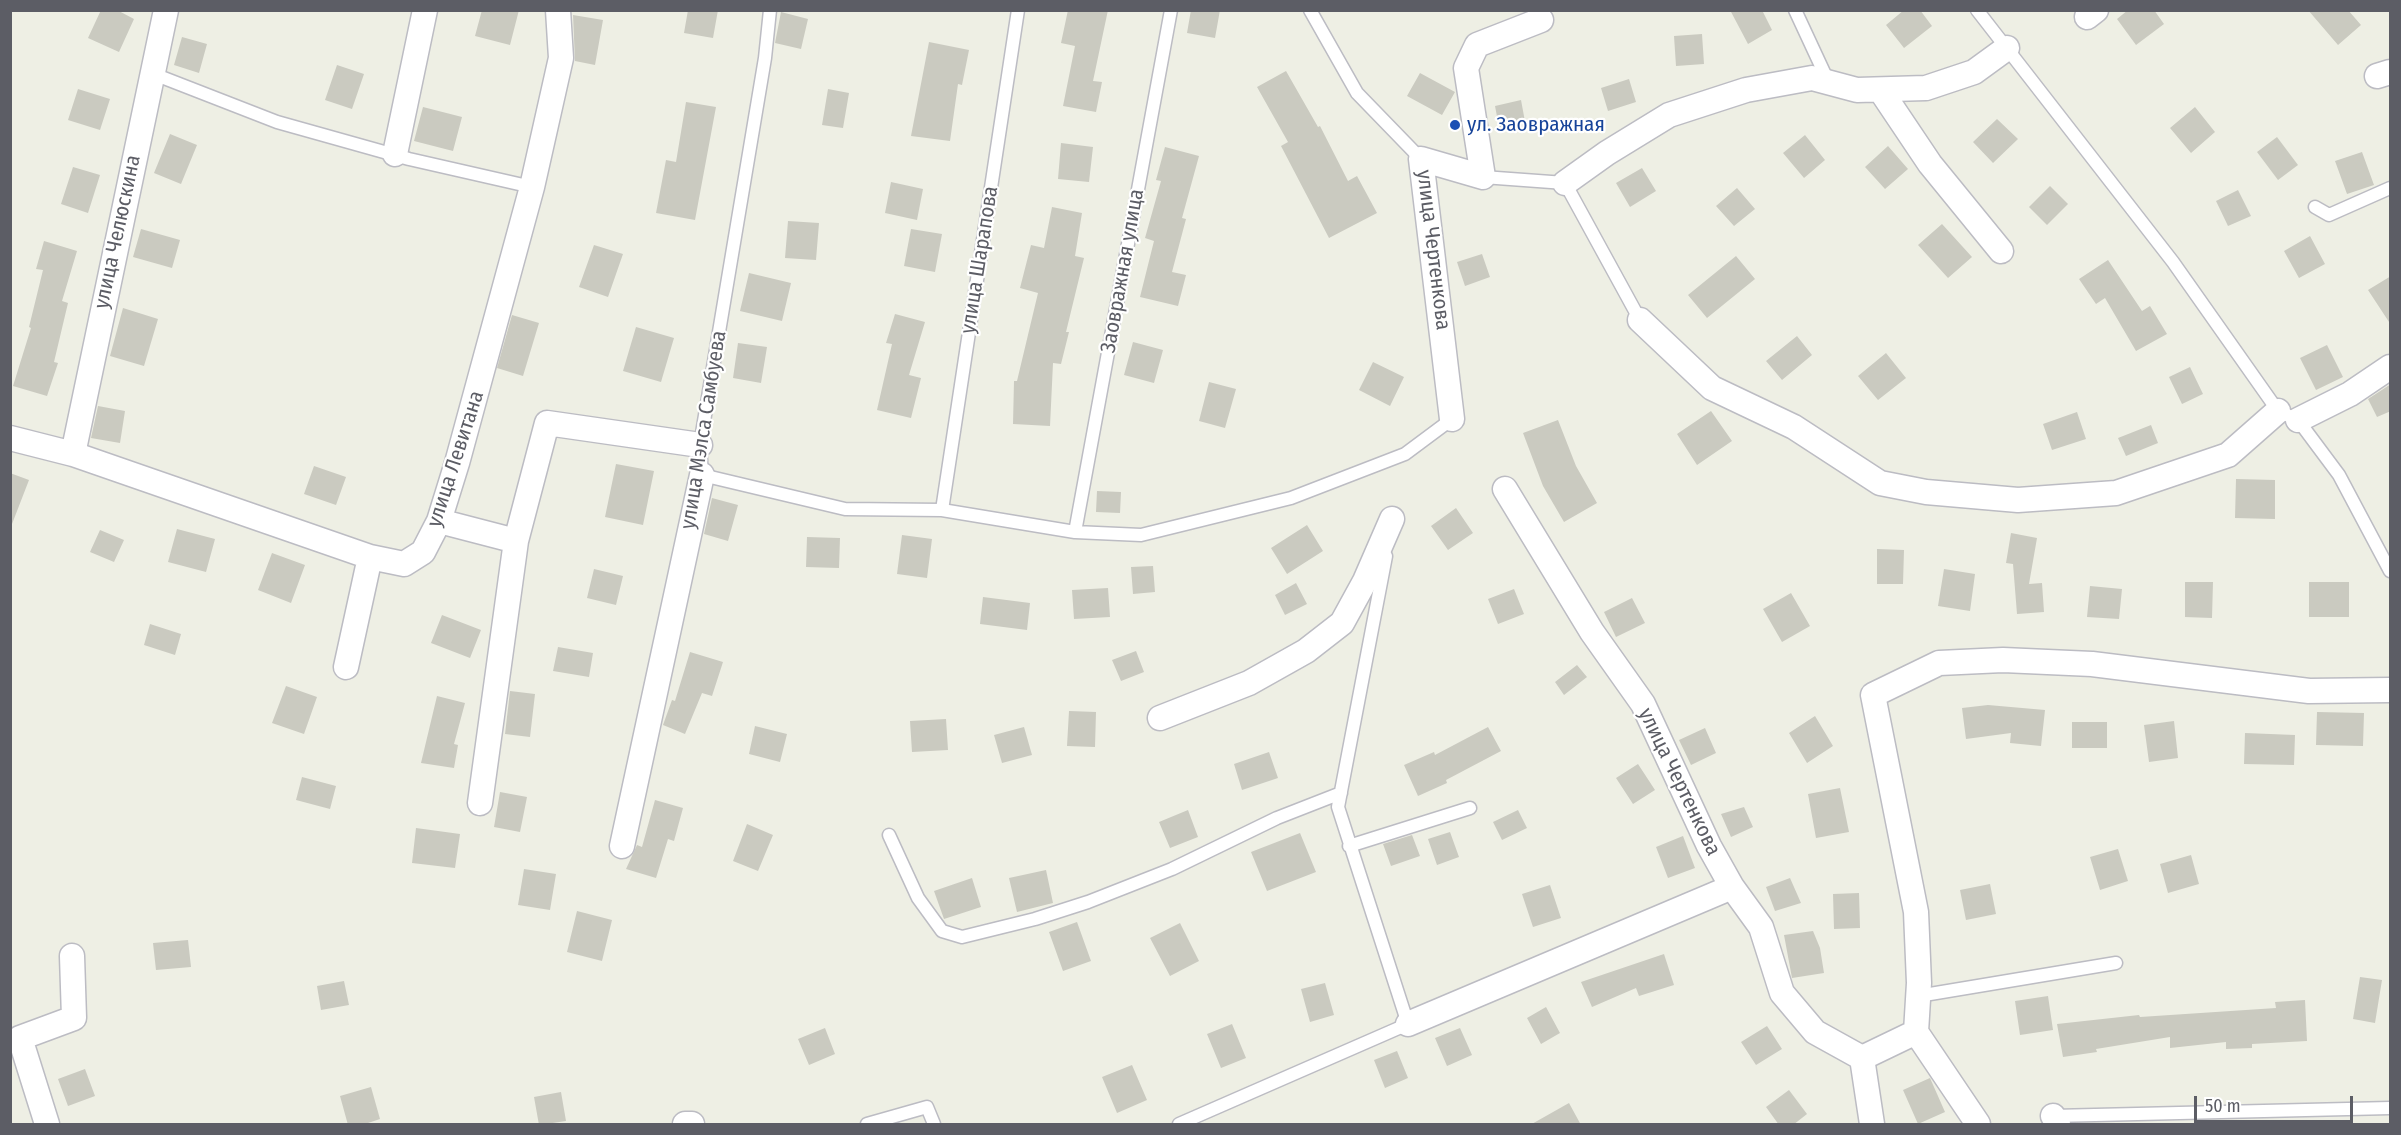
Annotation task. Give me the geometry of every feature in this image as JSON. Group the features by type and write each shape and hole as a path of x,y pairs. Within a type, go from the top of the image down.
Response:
{"street":[{"name":"улица Челюскина","path":"73,454 166,10"},
{"path":"394,154 425,10"},
{"name":"улица Левитана","path":"10,438 73,454 370,557 404,564 423,552 440,521 507,285 532,187 561,58 558,10"},
{"path":"1421,159 1483,177 1466,68 1477,45 1542,21"},
{"path":"1565,183 1607,153 1669,115 1746,90 1812,78 1857,90 1881,92 1926,88 1974,72 2007,48"},
{"path":"1881,92 1930,164 2001,251"},
{"name":"улица Чертенкова","path":"1421,159 1452,419"},
{"path":"1640,320 1712,388 1794,427 1880,483 1926,492 2018,500 2116,493 2228,455 2288,416 2350,394 2391,367"},
{"path":"480,803 516,541 547,423 700,445"},
{"name":"улица Мэлса Самбуева","path":"622,846 702,475"},
{"name":"улица Чертенкова","path":"1505,489 1592,632 1643,704 1709,846 1732,887 1761,927 1782,993 1815,1032 1862,1058"},
{"path":"1160,718 1249,683 1306,651 1342,623 1365,581 1392,519"},
{"path":"440,521 516,541"},
{"path":"346,667 370,557"},
{"path":"1978,1125 1916,1032 1918,996 1916,912 1873,695 1939,663 2003,660 2092,664 2309,691 2391,690"},
{"path":"1408,1024 1732,887"},
{"path":"47,1125 20,1038 74,1018 72,956"},
{"path":"1871,1123 1862,1058 1916,1032"},
{"path":"685,1125 692,1125"}],"lane":[{"name":"улица Мэлса Самбуева","path":"702,475 700,445 765,58 770,10"},
{"name":"улица Шарапова","path":"942,510 1018,10"},
{"name":"Заовражная улица","path":"1075,532 1171,10"},
{"name":"улица Чертенкова","path":"1310,10 1358,93 1421,159"},
{"path":"1795,10 1829,82"},
{"path":"1977,10 2173,262 2288,416 2339,475 2391,571"},
{"path":"151,73 277,122 394,154 532,187"},
{"path":"1483,177 1565,183 1640,320"},
{"path":"2315,207 2329,214 2389,191"},
{"path":"702,475 845,509 942,510 1075,532 1141,535 1291,498 1405,454 1452,419"},
{"path":"1179,1125 1408,1024 1348,846 1338,807 1392,519"},
{"path":"889,836 918,898 942,931 962,937 1035,919 1088,902 1173,869 1277,818 1341,794"},
{"path":"1348,846 1470,808"},
{"path":"1918,996 2116,963"},
{"path":"867,1125 927,1107 934,1125"},
{"path":"2056,1120 2391,1108"}],"building":[{"path":"101,10 117,10 134,19 119,52 88,38"},
{"path":"482,10 519,10 510,45 475,36"},
{"path":"688,10 718,10 713,38 684,33"},
{"path":"1068,10 1108,10 1093,81 1102,82 1096,112 1063,106 1075,46 1061,43"},
{"path":"1191,10 1220,10 1215,38 1187,33"},
{"path":"1730,10 1762,10 1772,30 1748,44"},
{"path":"1904,10 1920,10 1932,26 1904,48 1886,25"},
{"path":"2128,10 2154,10 2164,24 2136,45 2117,19"},
{"path":"2308,10 2348,10 2361,25 2338,45"},
{"path":"781,12 808,19 801,49 775,43"},
{"path":"573,15 603,20 595,65 575,61"},
{"path":"1702,34 1704,64 1676,66 1674,36"},
{"path":"182,37 207,44 199,73 174,65"},
{"path":"929,42 969,50 962,85 958,84 950,141 911,136"},
{"path":"337,65 364,74 352,109 325,100"},
{"path":"1286,71 1318,127 1320,126 1348,181 1357,176 1377,213 1329,238 1281,146 1288,142 1257,87"},
{"path":"1420,73 1455,92 1442,115 1407,96"},
{"path":"1629,79 1636,102 1608,111 1601,88"},
{"path":"78,89 110,99 100,130 68,120"},
{"path":"828,89 849,93 843,128 822,125"},
{"path":"1521,100 1526,127 1500,132 1495,106"},
{"path":"686,102 716,107 695,220 656,213 666,160 676,162"},
{"path":"423,107 462,117 453,151 414,141"},
{"path":"2195,107 2215,132 2191,153 2170,128"},
{"path":"1997,119 2018,139 1993,163 1973,142"},
{"path":"170,134 197,145 181,184 154,173"},
{"path":"1805,135 1825,160 1804,178 1783,153"},
{"path":"2277,137 2298,165 2278,180 2257,152"},
{"path":"1061,143 1093,147 1089,182 1058,179"},
{"path":"1888,146 1908,169 1885,189 1865,167"},
{"path":"1165,147 1199,156 1182,218 1186,219 1172,272 1186,275 1178,306 1140,297 1154,241 1145,238 1161,181 1156,180"},
{"path":"2362,152 2374,185 2347,194 2335,161"},
{"path":"73,167 100,175 88,213 61,204"},
{"path":"1642,168 1656,191 1630,207 1616,183"},
{"path":"891,182 923,189 917,220 885,213"},
{"path":"2050,186 2068,204 2047,225 2029,207"},
{"path":"1737,188 1755,209 1734,226 1716,206"},
{"path":"2238,190 2251,216 2228,226 2216,201"},
{"path":"1052,207 1082,213 1075,256 1084,258 1066,332 1069,332 1061,364 1053,363 1050,426 1013,424 1014,381 1017,381 1038,293 1020,288 1031,245 1044,248"},
{"path":"788,221 819,223 816,260 785,258"},
{"path":"1942,224 1972,257 1948,278 1918,245"},
{"path":"141,229 180,240 172,268 133,257"},
{"path":"911,229 942,234 935,272 904,266"},
{"path":"2310,236 2325,264 2299,278 2284,251"},
{"path":"44,241 77,251 62,301 68,303 54,362 58,363 47,396 13,386 31,328 29,327 43,270 36,269"},
{"path":"594,245 623,254 608,297 579,287"},
{"path":"1482,254 1490,277 1465,286 1457,262"},
{"path":"1736,256 1755,279 1707,318 1688,295"},
{"path":"2108,260 2142,311 2150,306 2167,334 2136,351 2105,298 2096,304 2079,279"},
{"path":"749,273 791,283 782,321 740,311"},
{"path":"2391,276 2391,325 2368,290"},
{"path":"123,308 158,319 144,366 110,356"},
{"path":"895,314 925,322 909,375 921,378 911,418 877,410 892,344 886,343"},
{"path":"512,315 539,323 523,376 497,368"},
{"path":"636,327 674,338 661,382 623,371"},
{"path":"1797,336 1812,355 1782,380 1766,361"},
{"path":"1133,342 1163,350 1154,383 1124,375"},
{"path":"738,343 767,347 761,383 733,378"},
{"path":"2327,345 2343,377 2316,390 2300,358"},
{"path":"1886,353 1906,378 1878,400 1858,376"},
{"path":"1373,362 1404,377 1390,406 1359,390"},
{"path":"2190,367 2203,394 2182,404 2169,377"},
{"path":"1209,382 1236,389 1225,428 1199,421"},
{"path":"2391,384 2391,411 2377,417 2368,399"},
{"path":"98,406 125,411 120,443 91,438"},
{"path":"1711,411 1732,441 1697,465 1677,434"},
{"path":"2077,412 2086,439 2052,450 2043,424"},
{"path":"1558,420 1576,466 1597,503 1564,522 1543,486 1523,433"},
{"path":"2151,425 2158,443 2126,456 2118,438"},
{"path":"616,464 654,471 643,525 605,517"},
{"path":"314,466 346,477 336,505 304,494"},
{"path":"10,473 29,480 12,524 10,524"},
{"path":"2236,479 2275,480 2275,519 2235,518"},
{"path":"1097,491 1121,492 1120,513 1096,512"},
{"path":"712,498 738,505 728,541 704,534"},
{"path":"1456,508 1473,533 1448,550 1431,526"},
{"path":"1307,525 1323,551 1287,574 1271,548"},
{"path":"177,529 215,539 206,572 168,562"},
{"path":"100,530 124,540 114,562 90,552"},
{"path":"2011,533 2037,538 2029,584 2042,583 2044,612 2017,614 2013,564 2006,563"},
{"path":"902,535 932,539 927,578 897,574"},
{"path":"807,537 840,538 839,568 806,567"},
{"path":"1877,549 1904,550 1903,584 1877,584"},
{"path":"272,553 305,565 291,603 258,590"},
{"path":"1153,566 1155,592 1133,594 1131,567"},
{"path":"594,569 623,576 616,605 587,598"},
{"path":"1944,569 1975,574 1970,611 1938,606"},
{"path":"2185,582 2213,582 2212,618 2185,617"},
{"path":"2309,582 2349,582 2349,617 2309,617"},
{"path":"1296,583 1307,604 1285,615 1275,595"},
{"path":"2090,586 2122,589 2119,619 2087,617"},
{"path":"1108,588 1110,617 1074,619 1072,590"},
{"path":"1514,589 1524,614 1498,624 1488,599"},
{"path":"1791,593 1810,626 1782,642 1763,609"},
{"path":"983,597 1030,603 1027,630 980,624"},
{"path":"1632,598 1645,623 1616,637 1604,612"},
{"path":"442,615 481,630 470,658 431,643"},
{"path":"150,624 181,634 175,655 144,645"},
{"path":"558,647 593,653 589,677 553,671"},
{"path":"1136,651 1144,672 1121,681 1112,660"},
{"path":"690,652 723,662 712,696 702,693 685,734 663,725 672,700 675,701"},
{"path":"1577,665 1587,677 1564,695 1555,682"},
{"path":"286,686 317,697 304,734 272,723"},
{"path":"510,691 535,694 530,737 505,734"},
{"path":"437,696 465,703 454,744 458,745 454,768 421,763"},
{"path":"1988,705 2045,710 2041,746 2010,743 2011,733 1966,739 1962,708"},
{"path":"1069,711 1096,712 1095,747 1067,746"},
{"path":"2317,712 2364,713 2363,746 2316,745"},
{"path":"1815,716 1833,746 1807,763 1789,733"},
{"path":"946,719 948,750 912,752 910,721"},
{"path":"2174,721 2178,758 2149,762 2144,725"},
{"path":"2072,722 2107,722 2107,748 2072,748"},
{"path":"755,726 787,734 780,762 749,754"},
{"path":"1024,727 1032,755 1002,763 994,735"},
{"path":"1488,727 1501,751 1446,780 1447,783 1418,796 1404,765 1434,752 1435,755"},
{"path":"1705,728 1716,753 1691,765 1679,740"},
{"path":"2245,733 2295,735 2294,765 2244,764"},
{"path":"1269,752 1278,778 1242,790 1234,764"},
{"path":"1638,764 1655,790 1633,804 1616,778"},
{"path":"302,777 336,786 330,809 296,800"},
{"path":"1840,788 1849,832 1816,838 1808,794"},
{"path":"500,792 527,797 520,832 494,827"},
{"path":"655,800 683,808 674,841 668,839 656,878 626,869 637,845 642,847"},
{"path":"1744,807 1753,827 1731,837 1721,814"},
{"path":"1188,810 1198,837 1170,848 1159,822"},
{"path":"1518,810 1527,828 1502,840 1493,822"},
{"path":"747,824 773,835 758,871 733,861"},
{"path":"416,828 460,834 455,868 412,863"},
{"path":"1450,832 1459,857 1437,865 1428,839"},
{"path":"1300,833 1316,872 1267,891 1251,852"},
{"path":"1412,835 1420,856 1391,866 1383,844"},
{"path":"1683,836 1695,868 1668,878 1656,847"},
{"path":"2118,849 2128,881 2100,890 2090,857"},
{"path":"2191,855 2199,884 2168,893 2160,864"},
{"path":"524,869 556,874 550,910 518,905"},
{"path":"1046,870 1053,903 1017,912 1009,878"},
{"path":"972,878 981,907 944,919 934,891"},
{"path":"1790,878 1801,903 1775,911 1766,887"},
{"path":"1990,884 1996,914 1966,920 1960,890"},
{"path":"1550,885 1561,918 1533,927 1522,894"},
{"path":"1859,893 1860,928 1834,929 1833,894"},
{"path":"577,911 612,920 602,961 567,952"},
{"path":"1077,922 1091,961 1063,971 1049,932"},
{"path":"1180,923 1199,961 1170,976 1150,938"},
{"path":"1813,931 1820,948 1824,973 1792,978 1784,935"},
{"path":"188,940 191,967 156,970 153,943"},
{"path":"1664,954 1674,985 1639,996 1636,988 1592,1007 1581,982"},
{"path":"2360,977 2382,980 2375,1023 2353,1019"},
{"path":"344,981 349,1005 321,1010 317,986"},
{"path":"1325,983 1334,1015 1310,1022 1301,989"},
{"path":"2048,996 2053,1030 2020,1035 2015,1001"},
{"path":"2305,1000 2307,1041 2252,1044 2252,1048 2226,1049 2226,1042 2170,1048 2170,1037 2096,1049 2097,1052 2063,1057 2057,1024 2139,1015 2140,1017 2276,1008 2275,1002"},
{"path":"1546,1007 1560,1033 1541,1044 1527,1018"},
{"path":"1232,1024 1246,1058 1221,1068 1207,1034"},
{"path":"1767,1026 1782,1049 1756,1065 1741,1042"},
{"path":"825,1028 835,1054 809,1065 798,1039"},
{"path":"1460,1028 1472,1055 1447,1066 1435,1038"},
{"path":"1397,1051 1408,1078 1385,1088 1374,1060"},
{"path":"1132,1065 1147,1100 1117,1113 1102,1077"},
{"path":"85,1069 95,1096 68,1106 58,1079"},
{"path":"1930,1078 1945,1112 1918,1124 1903,1090"},
{"path":"371,1087 380,1119 362,1125 348,1125 340,1096"},
{"path":"1789,1090 1807,1114 1793,1125 1779,1125 1766,1107"},
{"path":"561,1092 566,1121 539,1125 534,1097"},
{"path":"1569,1103 1581,1125 1530,1125"}],"place":[{"name":"ул. Заовражная","path":"1455,125"}]}
